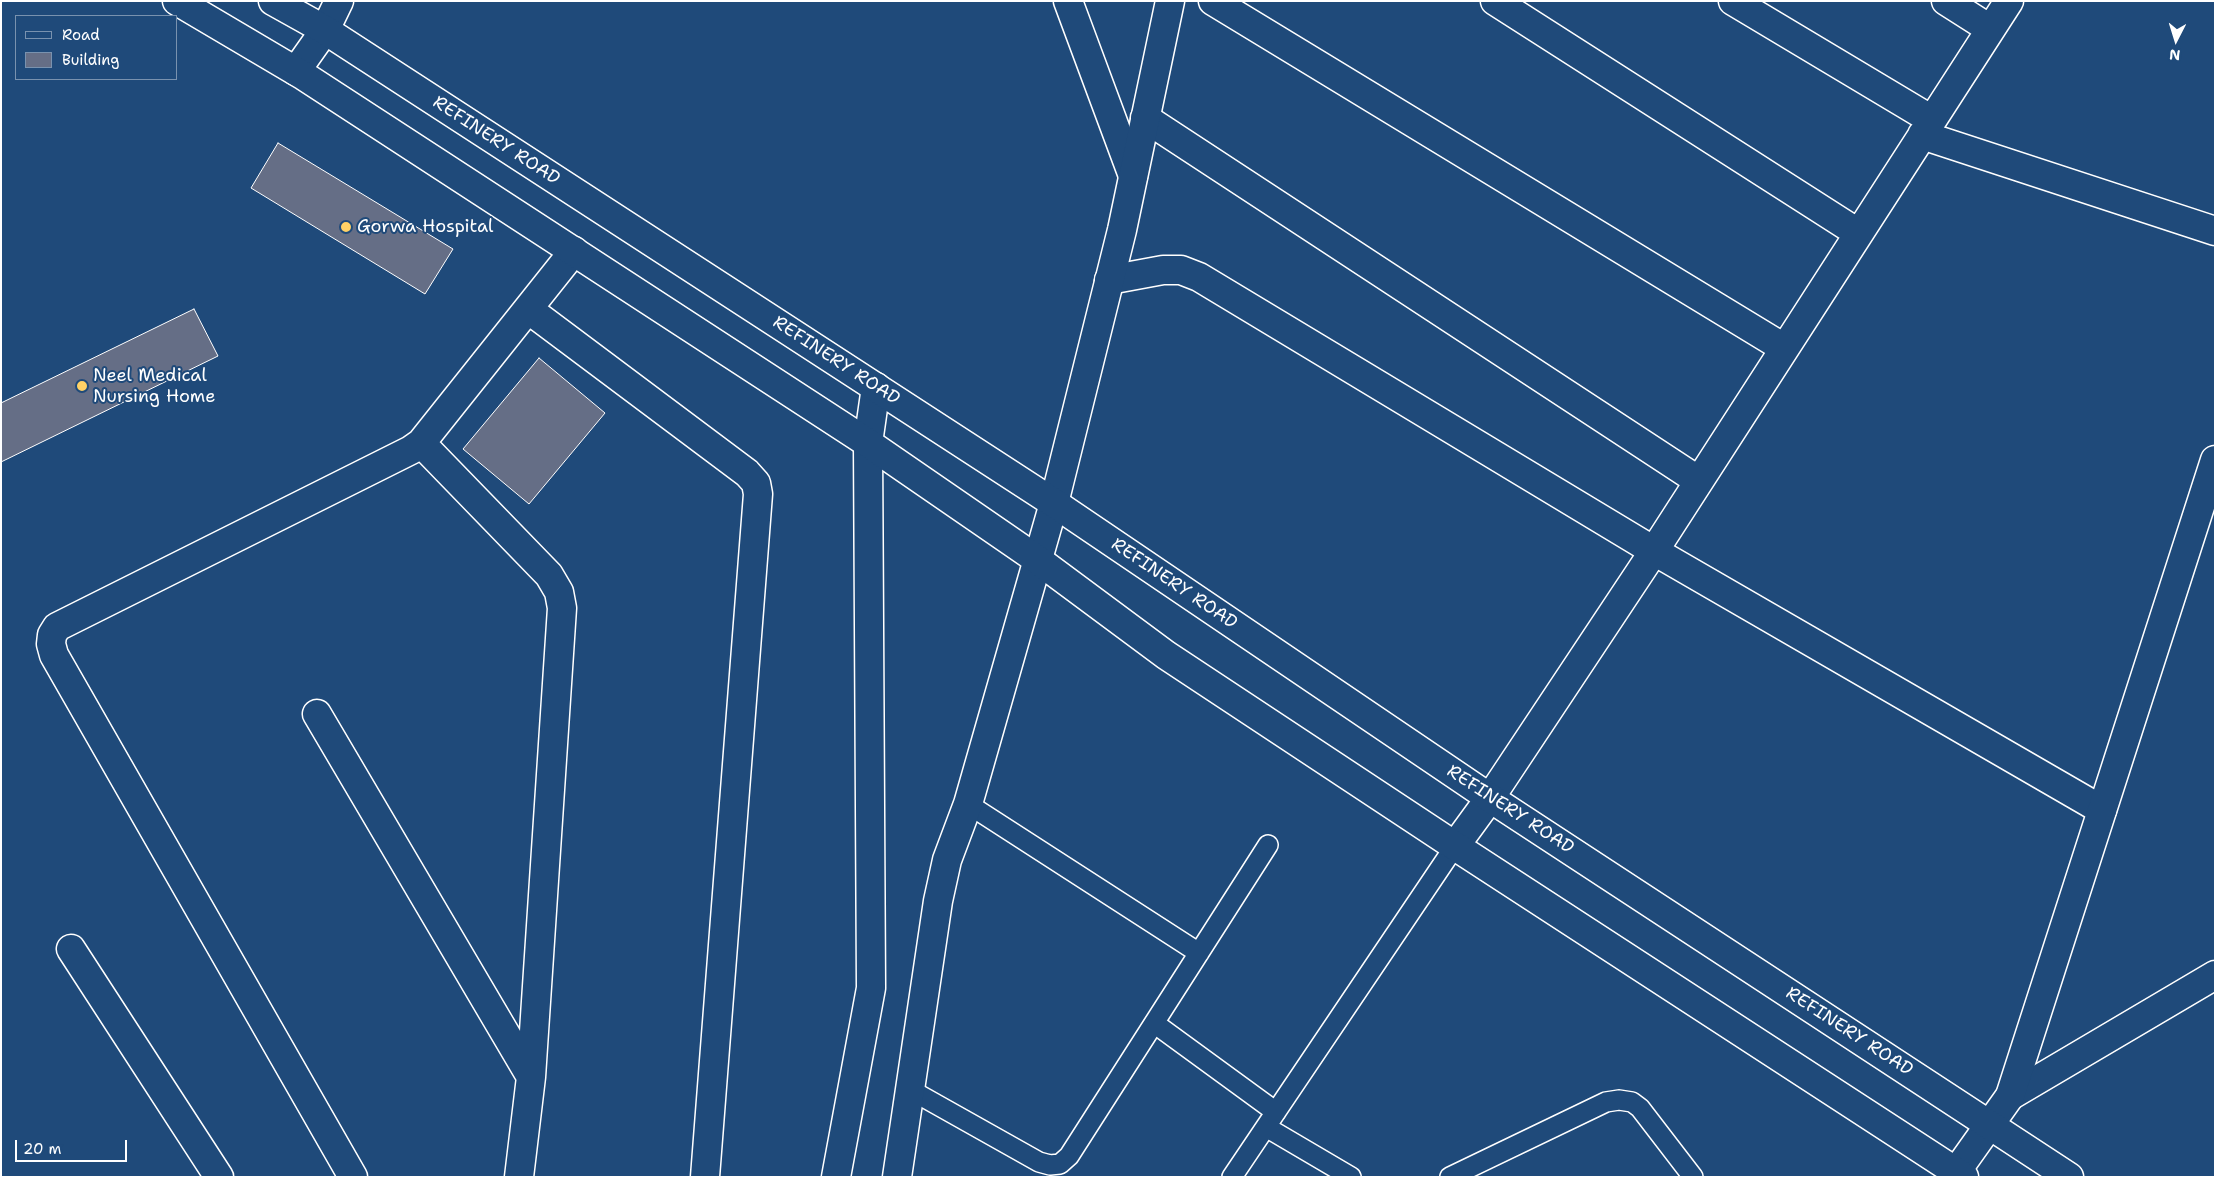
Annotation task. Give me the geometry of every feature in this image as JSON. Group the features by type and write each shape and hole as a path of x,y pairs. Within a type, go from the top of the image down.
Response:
{"street":[{"path":"177,1 296,71 868,443 1038,560 1166,655 1957,1175 2010,1096 2215,460"},
{"name":"REFINERY ROAD","path":"273,1 325,30 1054,503 1490,798 2069,1177"},
{"path":"296,71 325,30 339,1"},
{"path":"1068,1 1133,176"},
{"path":"897,1177 938,901 947,860 968,804 1054,503 1109,280 1170,1"},
{"path":"1213,1 1784,348"},
{"path":"1496,1 1858,233"},
{"path":"1733,1 1927,127 2215,231"},
{"path":"1946,1 1990,29"},
{"path":"1455,846 1490,798 1654,551 2009,1"},
{"path":"1145,118 1698,481"},
{"path":"353,1177 54,655 52,634 57,627 411,450 420,443 574,251"},
{"path":"1109,280 1163,270 1181,270 1199,277 1654,551 2102,810"},
{"path":"528,309 747,473 756,483 758,494 705,1177"},
{"path":"836,1177 871,988 868,443 876,387"},
{"path":"420,443 549,574 559,592 562,608 531,1077 519,1177"},
{"path":"317,714 531,1077"},
{"path":"71,949 219,1177"},
{"path":"2010,1096 2215,975"}],"lane":[{"path":"968,804 1199,953"},
{"path":"910,1090 1039,1162 1050,1165 1060,1164 1069,1156 1268,845"},
{"path":"1232,1177 1455,846"},
{"path":"1154,1023 1271,1120 1351,1177"},
{"path":"1450,1177 1606,1102 1620,1100 1632,1102 1640,1108 1693,1177"}],"building":[{"path":"278,143 453,249 425,294 251,188"},
{"path":"194,309 218,356 1,462 1,403"},
{"path":"539,358 605,413 529,504 463,449"}],"place":[{"name":"Gorwa Hospital","path":"346,227"},
{"name":"Neel Medical Nursing Home","path":"82,386"}]}
